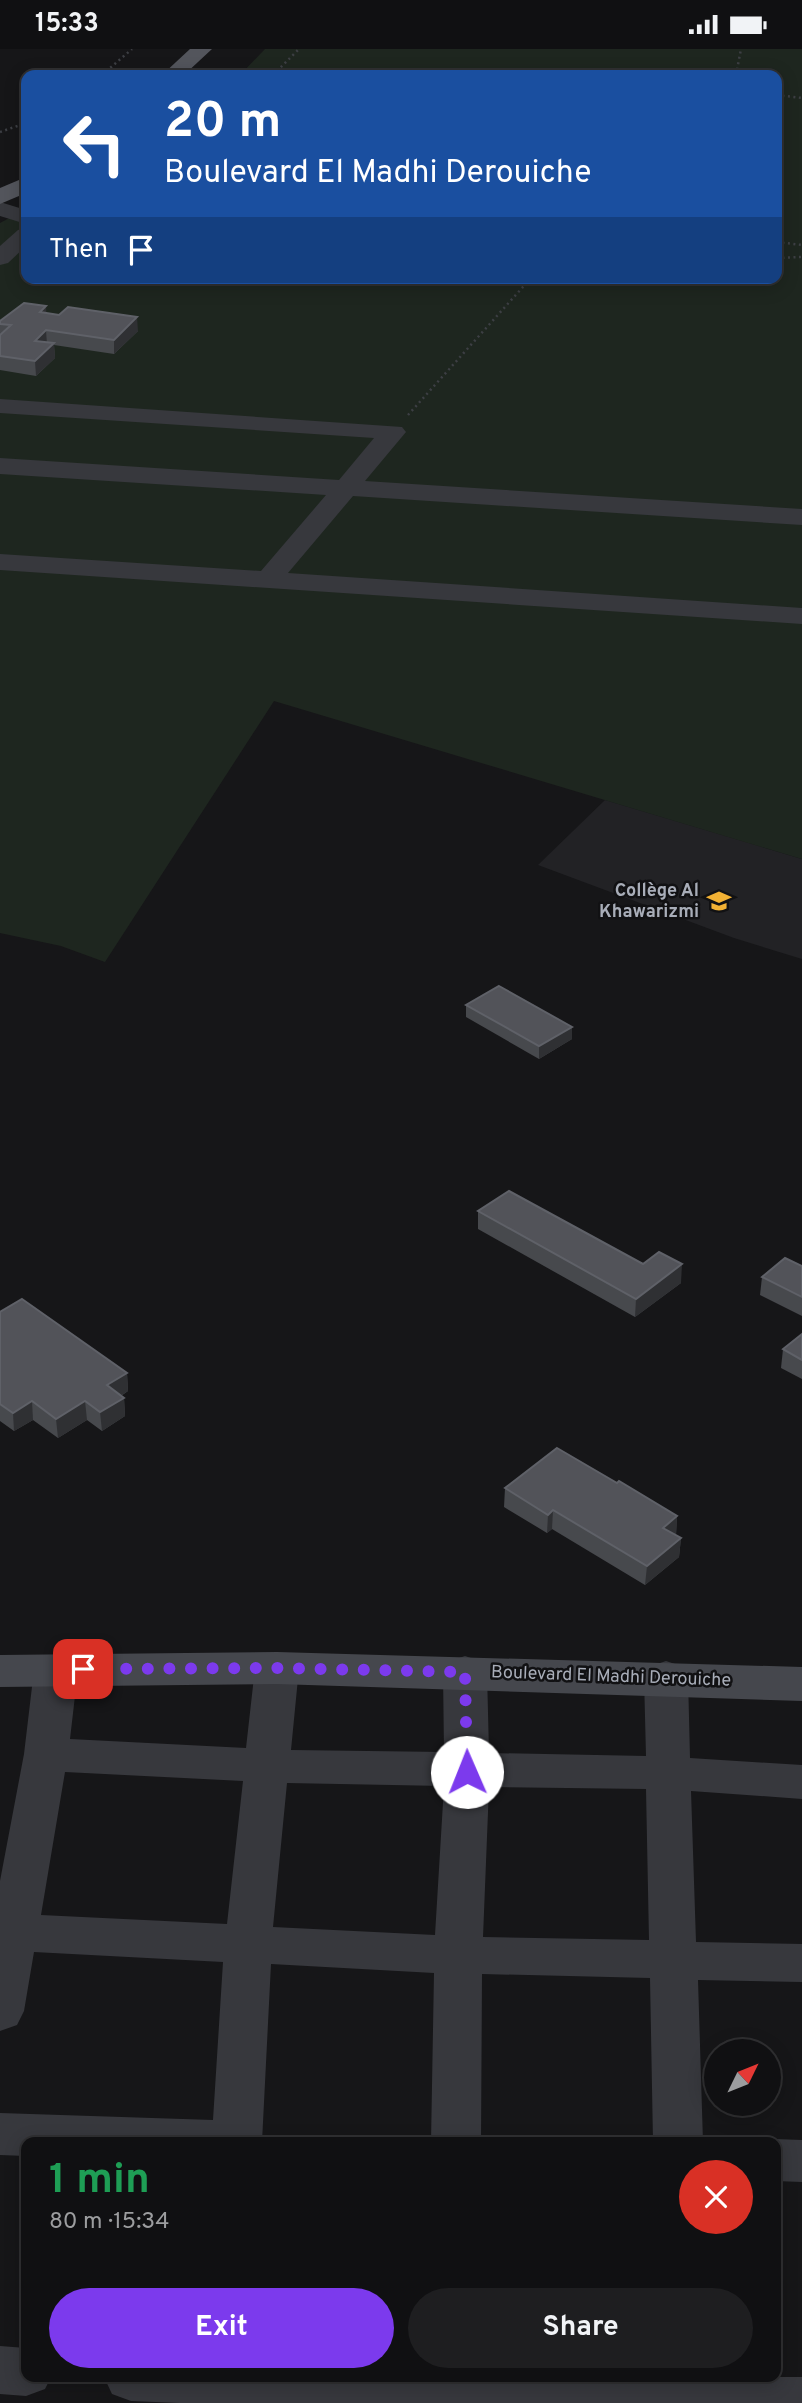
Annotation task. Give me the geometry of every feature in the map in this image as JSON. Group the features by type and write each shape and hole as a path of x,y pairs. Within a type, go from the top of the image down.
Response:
{"main road":[{"path":"178,70 202,49"},
{"path":"198,70 221,49"},
{"path":"0,185 21,175"},
{"path":"0,197 21,186"}],"street":[{"path":"0,209 21,215"},
{"path":"0,258 21,239"},
{"path":"0,406 393,432"},
{"path":"268,580 393,432"},
{"path":"0,466 802,517"},
{"path":"0,562 802,616"},
{"path":"235,2137 248,1945 269,1766 276,1668"},
{"name":"Boulevard El Madhi Derouiche","path":"0,1671 276,1668 666,1677 802,1684"},
{"path":"0,2011 46,1754 56,1670"},
{"path":"456,2137 458,1955 467,1772 465,1672"},
{"path":"666,1677 677,2137"},
{"path":"46,1754 269,1766 467,1772 670,1773 802,1781"},
{"path":"15,1932 458,1955 802,1963"},
{"path":"0,2134 88,2137"},
{"path":"781,2160 802,2161"},
{"path":"0,2371 21,2372"},
{"path":"399,2382 692,2387 802,2402"}],"path":[{"path":"108,70 132,49"},
{"path":"278,70 299,49"},
{"path":"737,70 741,49"},
{"path":"782,96 802,98"},
{"path":"0,132 21,125"},
{"path":"782,243 802,245"},
{"path":"782,258 802,257"},
{"path":"393,432 526,284"}],"shaded area":[{"path":"265,49 802,49 802,859 274,701 105,962 61,946 0,933 0,223 21,212 21,284 782,284 782,70 245,70"},
{"name":"Collège Al Khawarizmi","path":"605,800 802,859 802,959 734,938 538,865"}],"building":[{"path":"24,303 46,306 40,312 59,315 68,307 137,317 114,340 46,330 35,341 54,343 35,361 0,356 0,335 11,325 0,324 0,321"},
{"path":"499,986 572,1027 539,1046 466,1005"},
{"path":"509,1191 643,1264 659,1252 682,1264 636,1299 478,1211"},
{"path":"785,1258 802,1266 802,1297 762,1277"},
{"path":"22,1299 127,1373 107,1385 124,1398 100,1412 85,1401 56,1419 32,1401 13,1413 0,1404 0,1312"},
{"path":"802,1334 802,1360 783,1349"},
{"path":"557,1448 677,1516 663,1528 681,1538 647,1566 553,1510 548,1515 505,1488"}],"place":[{"name":"Collège Al Khawarizmi","path":"719,901"}],"route":[{"path":"83,1669 276,1668 465,1672 467,1772"}]}
